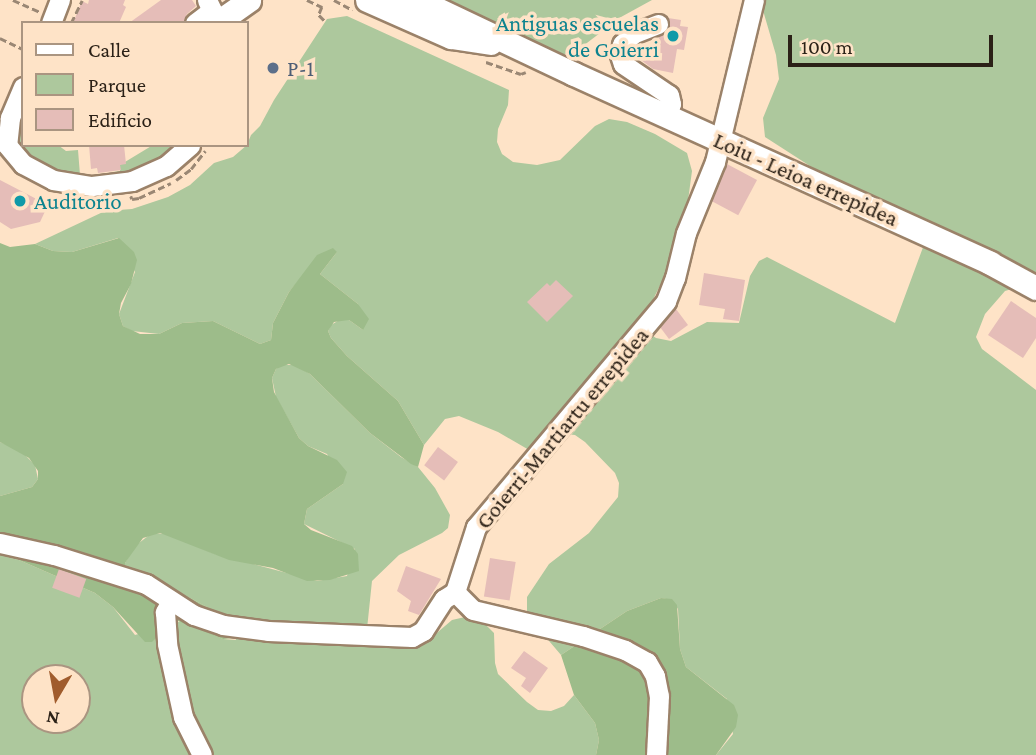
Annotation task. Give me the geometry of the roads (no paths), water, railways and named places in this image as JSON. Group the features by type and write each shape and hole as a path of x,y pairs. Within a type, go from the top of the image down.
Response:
{"main road":[{"path":"367,0 451,37 491,43"},
{"name":"Loiu - Leioa errepidea","path":"388,0 574,74"},
{"name":"Loiu - Leioa errepidea","path":"418,0 665,116 990,263 1036,288"},
{"path":"214,14 243,1"}],"street":[{"name":"Goierri-Martiartu errepidea","path":"455,592 476,527 666,301 675,278 686,233 707,187 743,57 754,0"},
{"path":"657,24 625,41 620,55 623,64 669,95 671,104 665,116"},
{"path":"21,92 10,118 7,145 23,164 53,180 92,186 132,181 166,166 188,147"},
{"path":"0,544 54,555 146,584 171,601 223,625 268,631 412,637 424,631 444,599 455,592 473,610 583,636 625,650 647,662 655,676 659,696 656,755"},
{"path":"171,601 166,612 167,644 183,717 202,755"}],"place":[{"name":"Antiguas escuelas de Goierri","path":"673,36"},
{"name":"P-1","path":"273,68"},
{"name":"Auditorio","path":"20,201"}]}
